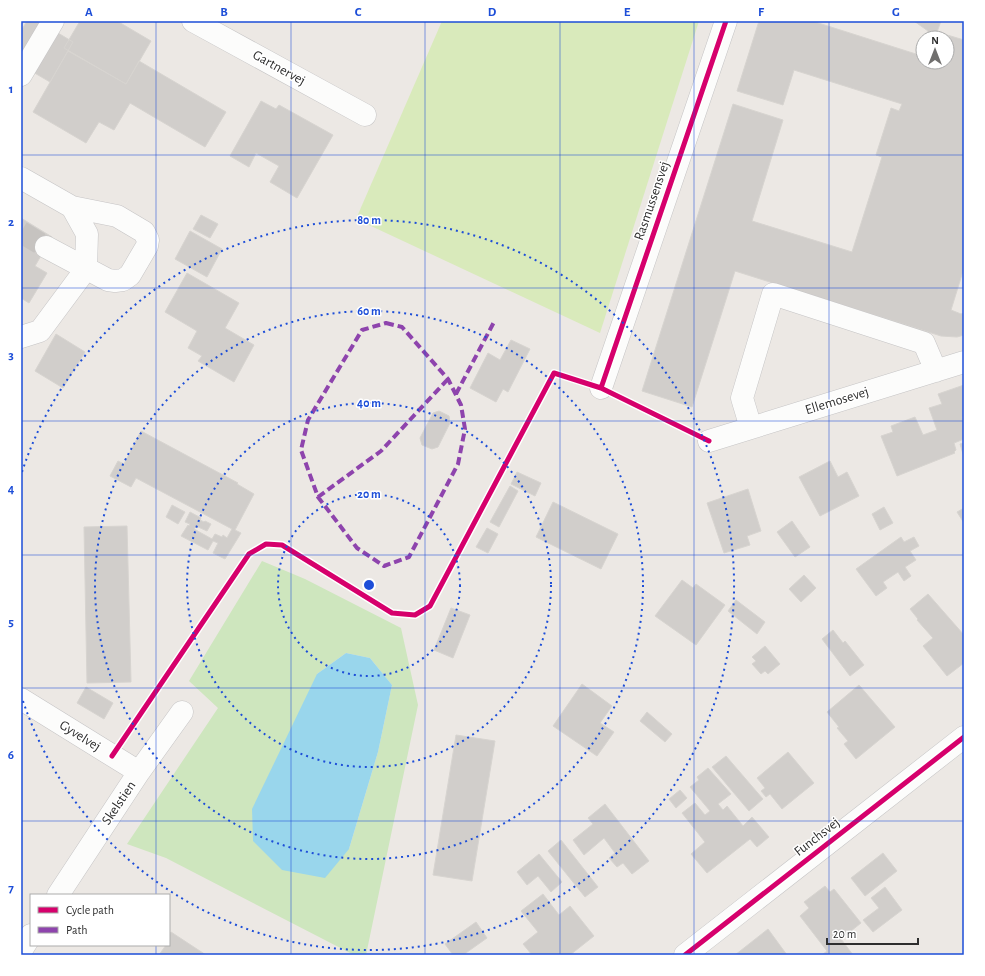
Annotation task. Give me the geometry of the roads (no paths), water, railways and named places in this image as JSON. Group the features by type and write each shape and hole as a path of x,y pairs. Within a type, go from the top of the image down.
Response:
{"street":[{"path":"21,75 53,21"},
{"name":"Gartnervej","path":"193,21 365,115"},
{"name":"Rasmussensvej","path":"601,388 726,21"},
{"path":"21,178 72,207 116,216 144,232 148,240 147,246 130,275 123,280 115,281 108,280 46,247"},
{"path":"21,337 40,330 86,269 87,234 72,207"},
{"path":"751,428 742,398 773,294 924,343 936,371"},
{"name":"Ellemosevej","path":"709,441 964,362"},
{"name":"Gyvelvej","path":"21,699 139,772"},
{"name":"Skelstien","path":"59,894 139,772 182,712"},
{"name":"Funchsvej","path":"685,955 964,737"},
{"path":"21,951 30,938"}],"water":[{"path":"346,653 370,658 392,685 378,752 349,849 325,878 282,870 253,841 252,809 317,674"}],"tunnel":[{"path":"21,232 46,247"}]}
